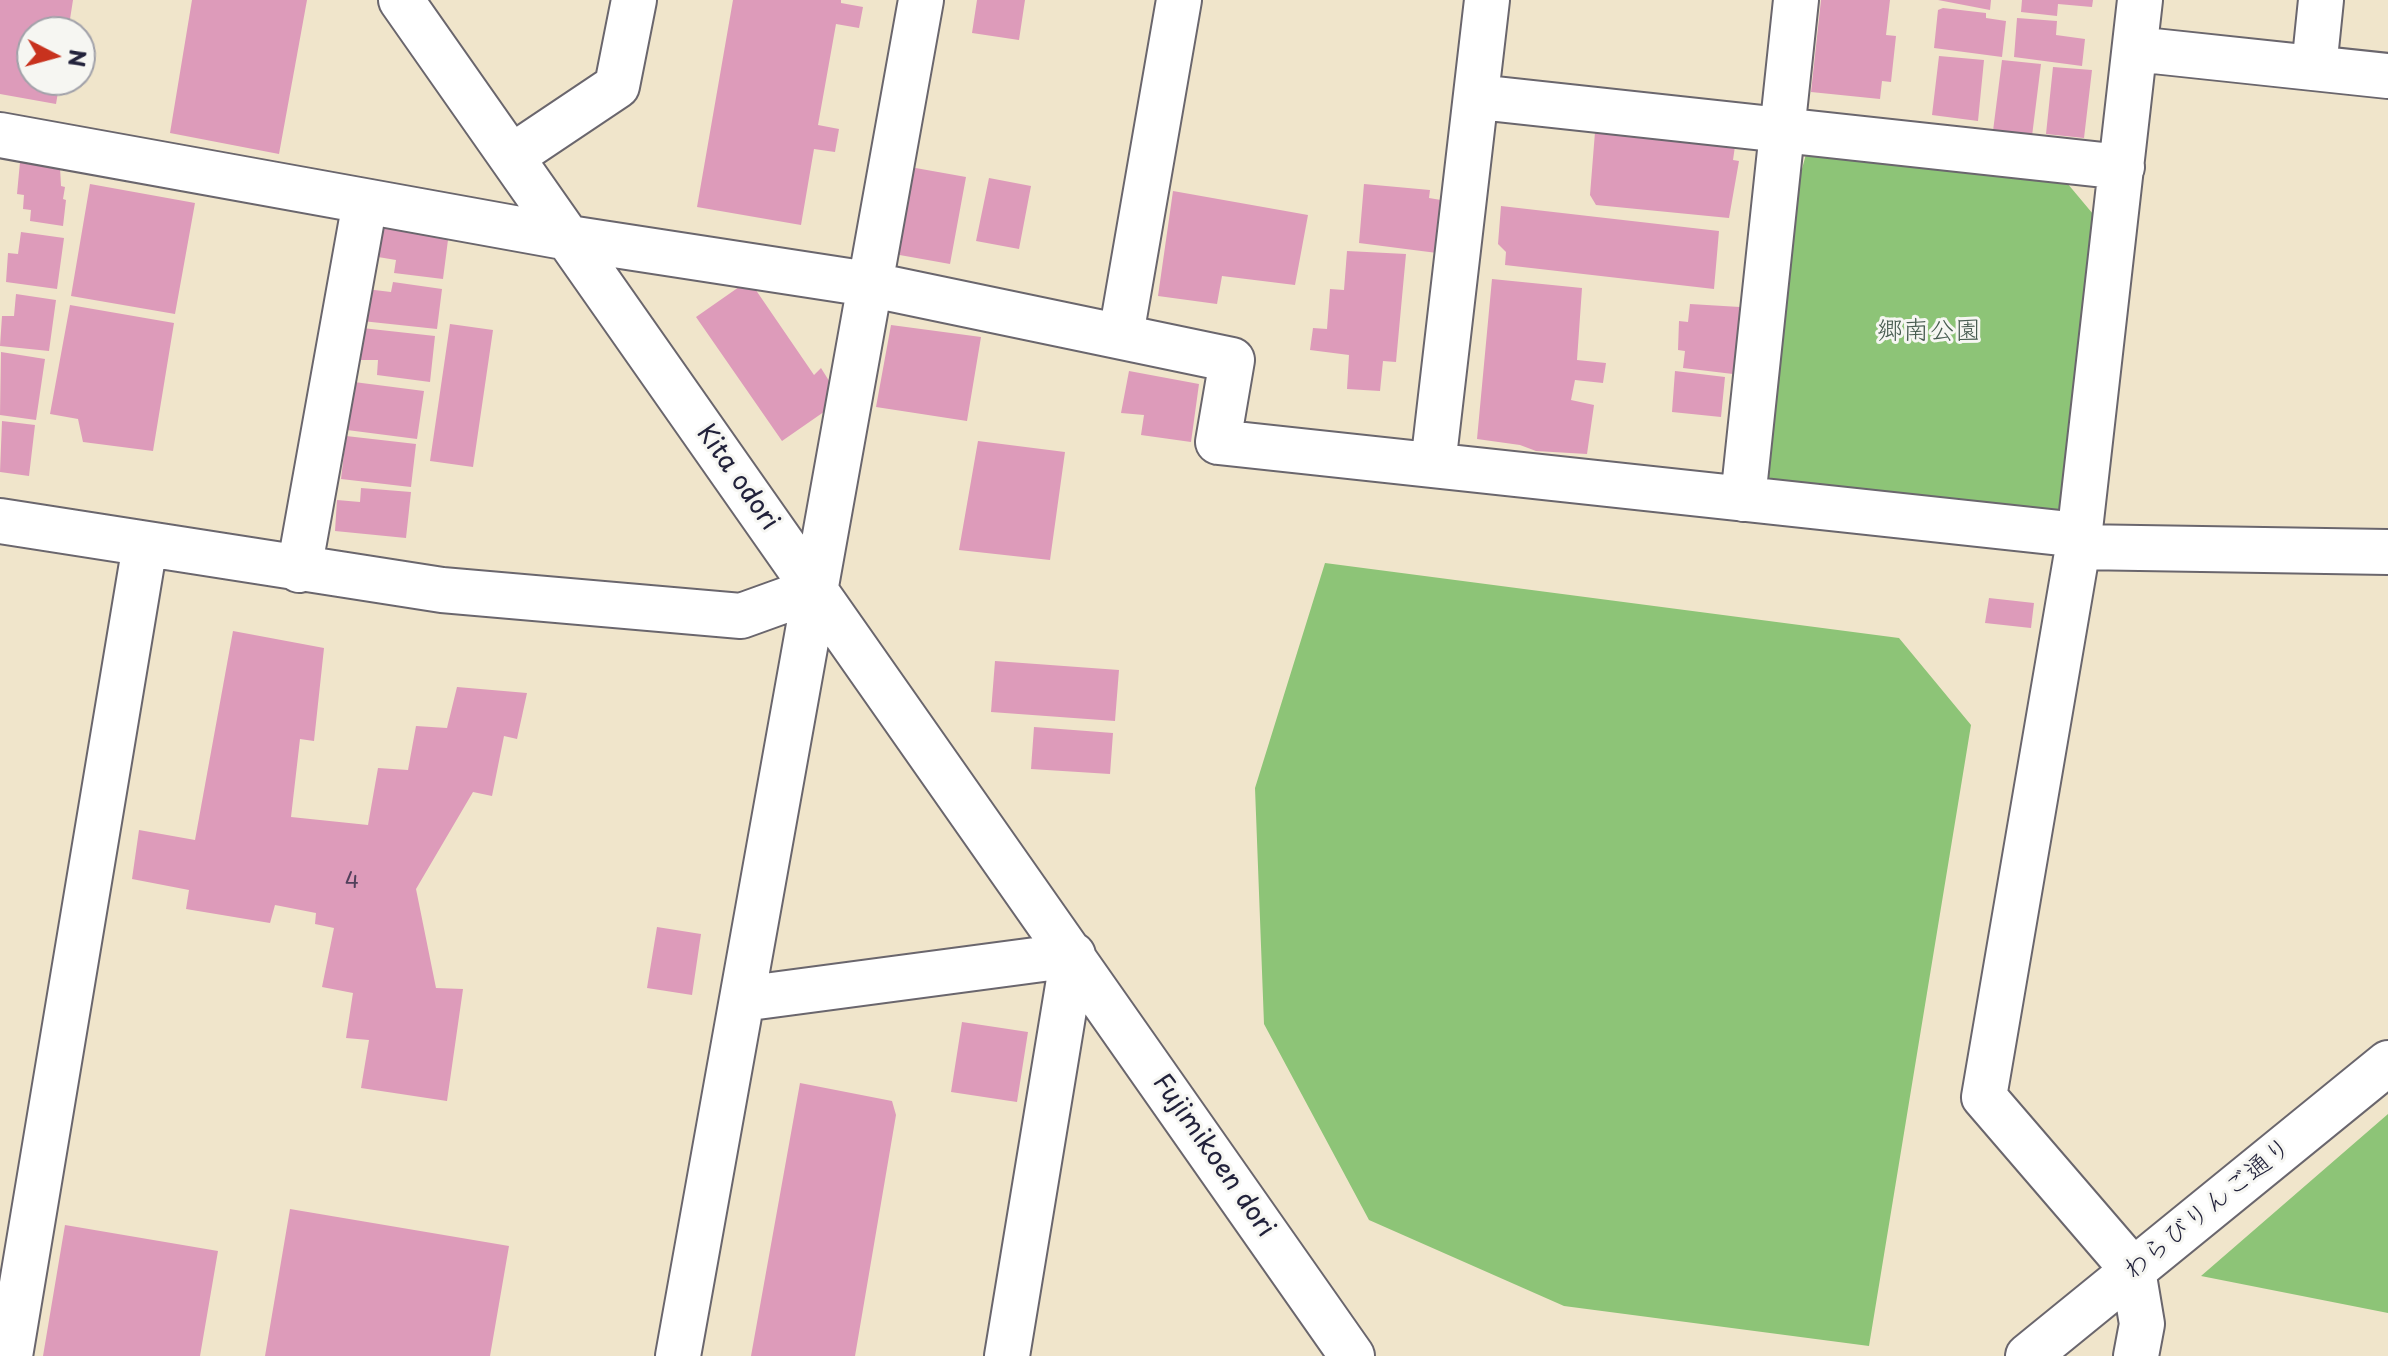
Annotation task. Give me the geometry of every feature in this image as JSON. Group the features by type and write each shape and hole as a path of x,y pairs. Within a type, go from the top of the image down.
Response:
{"street":[{"name":"Kita odori","path":"401,0 1073,955"},
{"path":"511,157 617,86 634,0"},
{"path":"678,1356 921,0"},
{"path":"1121,335 1179,0"},
{"path":"1433,465 1487,0"},
{"path":"1743,499 1796,0"},
{"path":"2136,1356 2142,1324 2133,1270 1984,1097 2079,541 2140,0"},
{"path":"2314,68 2321,0"},
{"path":"2135,49 2388,76"},
{"path":"1478,97 2122,167"},
{"path":"1,141 569,238 868,284 1232,360 1218,442 1743,499 2079,541 2388,552"},
{"path":"299,570 365,202"},
{"path":"0,521 442,590 741,616 816,589"},
{"path":"10,1356 145,545"},
{"path":"742,999 1073,955 1007,1356"},
{"name":"Fujimikoen dori","path":"1073,955 1352,1356"},
{"name":"わらびりんご通り","path":"2028,1356 2388,1063"}],"green space":[{"name":"郷南公園","path":"1808,147 2062,177 2093,214 2061,521 1763,485 1791,209"},
{"path":"1325,563 1899,638 1971,725 1869,1346 1564,1306 1369,1220 1264,1024 1255,788"},
{"path":"2388,1114 2388,1313 2201,1276"}],"building":[{"path":"0,0 73,0 70,16 16,16 16,96 57,96 56,104 0,94"},
{"path":"192,0 307,0 279,154 170,133"},
{"path":"733,0 841,0 841,3 863,7 859,28 836,24 818,125 839,129 835,152 814,149 801,225 697,207"},
{"path":"977,0 1025,0 1019,40 972,33"},
{"path":"1821,0 1890,0 1886,35 1896,36 1891,82 1882,81 1880,99 1811,92"},
{"path":"1938,0 1991,0 1990,10"},
{"path":"2022,0 2093,0 2092,7 2058,4 2057,16 2021,12"},
{"path":"1938,10 1986,13 1986,18 2006,21 2002,57 1934,48"},
{"path":"2017,18 2057,21 2056,35 2085,39 2082,66 2014,57"},
{"path":"1939,56 1984,60 1978,121 1932,115"},
{"path":"2002,60 2041,64 2032,136 1993,131"},
{"path":"2053,67 2092,70 2084,138 2046,134"},
{"path":"1595,132 1735,146 1733,160 1739,161 1729,218 1596,205 1590,195"},
{"path":"20,162 60,167 61,186 65,187 63,199 66,200 63,226 30,221 31,210 23,209 24,195 17,194"},
{"path":"910,167 966,177 950,264 894,254"},
{"path":"989,178 1031,186 1019,249 976,241"},
{"path":"90,184 195,203 175,314 71,296"},
{"path":"1364,184 1430,190 1429,198 1441,200 1437,253 1359,243"},
{"path":"1173,191 1308,215 1295,285 1222,276 1217,304 1158,296"},
{"path":"1501,206 1719,231 1714,289 1505,265 1506,252 1498,244"},
{"path":"376,223 449,232 443,279 394,273 396,260 372,256"},
{"path":"21,232 64,238 57,289 6,282 8,253 18,254"},
{"path":"1347,251 1406,254 1396,362 1383,361 1380,391 1347,389 1349,355 1310,350 1313,328 1327,329 1330,289 1344,290"},
{"path":"1492,279 1582,288 1577,360 1606,363 1603,383 1575,380 1571,400 1594,405 1587,454 1536,451 1520,445 1477,439"},
{"path":"749,280 814,375 821,368 841,400 782,441 696,317"},
{"path":"393,282 442,289 437,329 362,321 366,289 391,292"},
{"path":"16,294 56,300 49,351 0,346 2,316 14,316"},
{"path":"1690,304 1740,307 1733,374 1683,368 1685,351 1678,350 1679,321 1688,322"},
{"path":"70,305 174,323 153,451 83,442 78,419 50,414"},
{"path":"450,324 493,330 473,467 430,461"},
{"path":"891,325 981,337 967,421 876,407"},
{"path":"362,328 435,336 430,382 377,375 378,360 360,360"},
{"path":"1,352 45,359 36,420 0,415"},
{"path":"1129,371 1199,384 1191,442 1141,435 1144,415 1121,413"},
{"path":"1675,371 1725,377 1721,417 1672,412"},
{"path":"354,382 424,391 417,439 347,430"},
{"path":"2,421 35,425 29,476 0,472"},
{"path":"346,436 416,444 411,487 341,479"},
{"path":"978,441 1065,452 1050,560 959,550"},
{"path":"361,488 411,492 406,538 335,531 337,500 360,502"},
{"path":"1989,598 2034,603 2031,628 1985,623"},
{"path":"233,631 324,648 314,741 300,739 291,817 368,825 378,768 408,770 416,726 447,728 457,687 527,693 517,739 504,736 492,796 473,792 416,889 436,988 463,989 447,1101 361,1088 369,1040 346,1038 353,993 322,987 334,928 315,924 316,913 275,905 270,923 186,909 189,890 132,879 139,830 195,840"},
{"path":"995,661 1119,670 1115,721 991,712"},
{"path":"1034,727 1113,733 1110,774 1031,769"},
{"path":"657,927 701,934 692,995 647,988"},
{"path":"962,1022 1028,1032 1017,1102 951,1092"},
{"path":"800,1083 892,1101 896,1115 855,1356 751,1356"},
{"path":"290,1209 509,1246 490,1356 265,1356"},
{"path":"65,1225 218,1251 200,1356 43,1356"}]}
